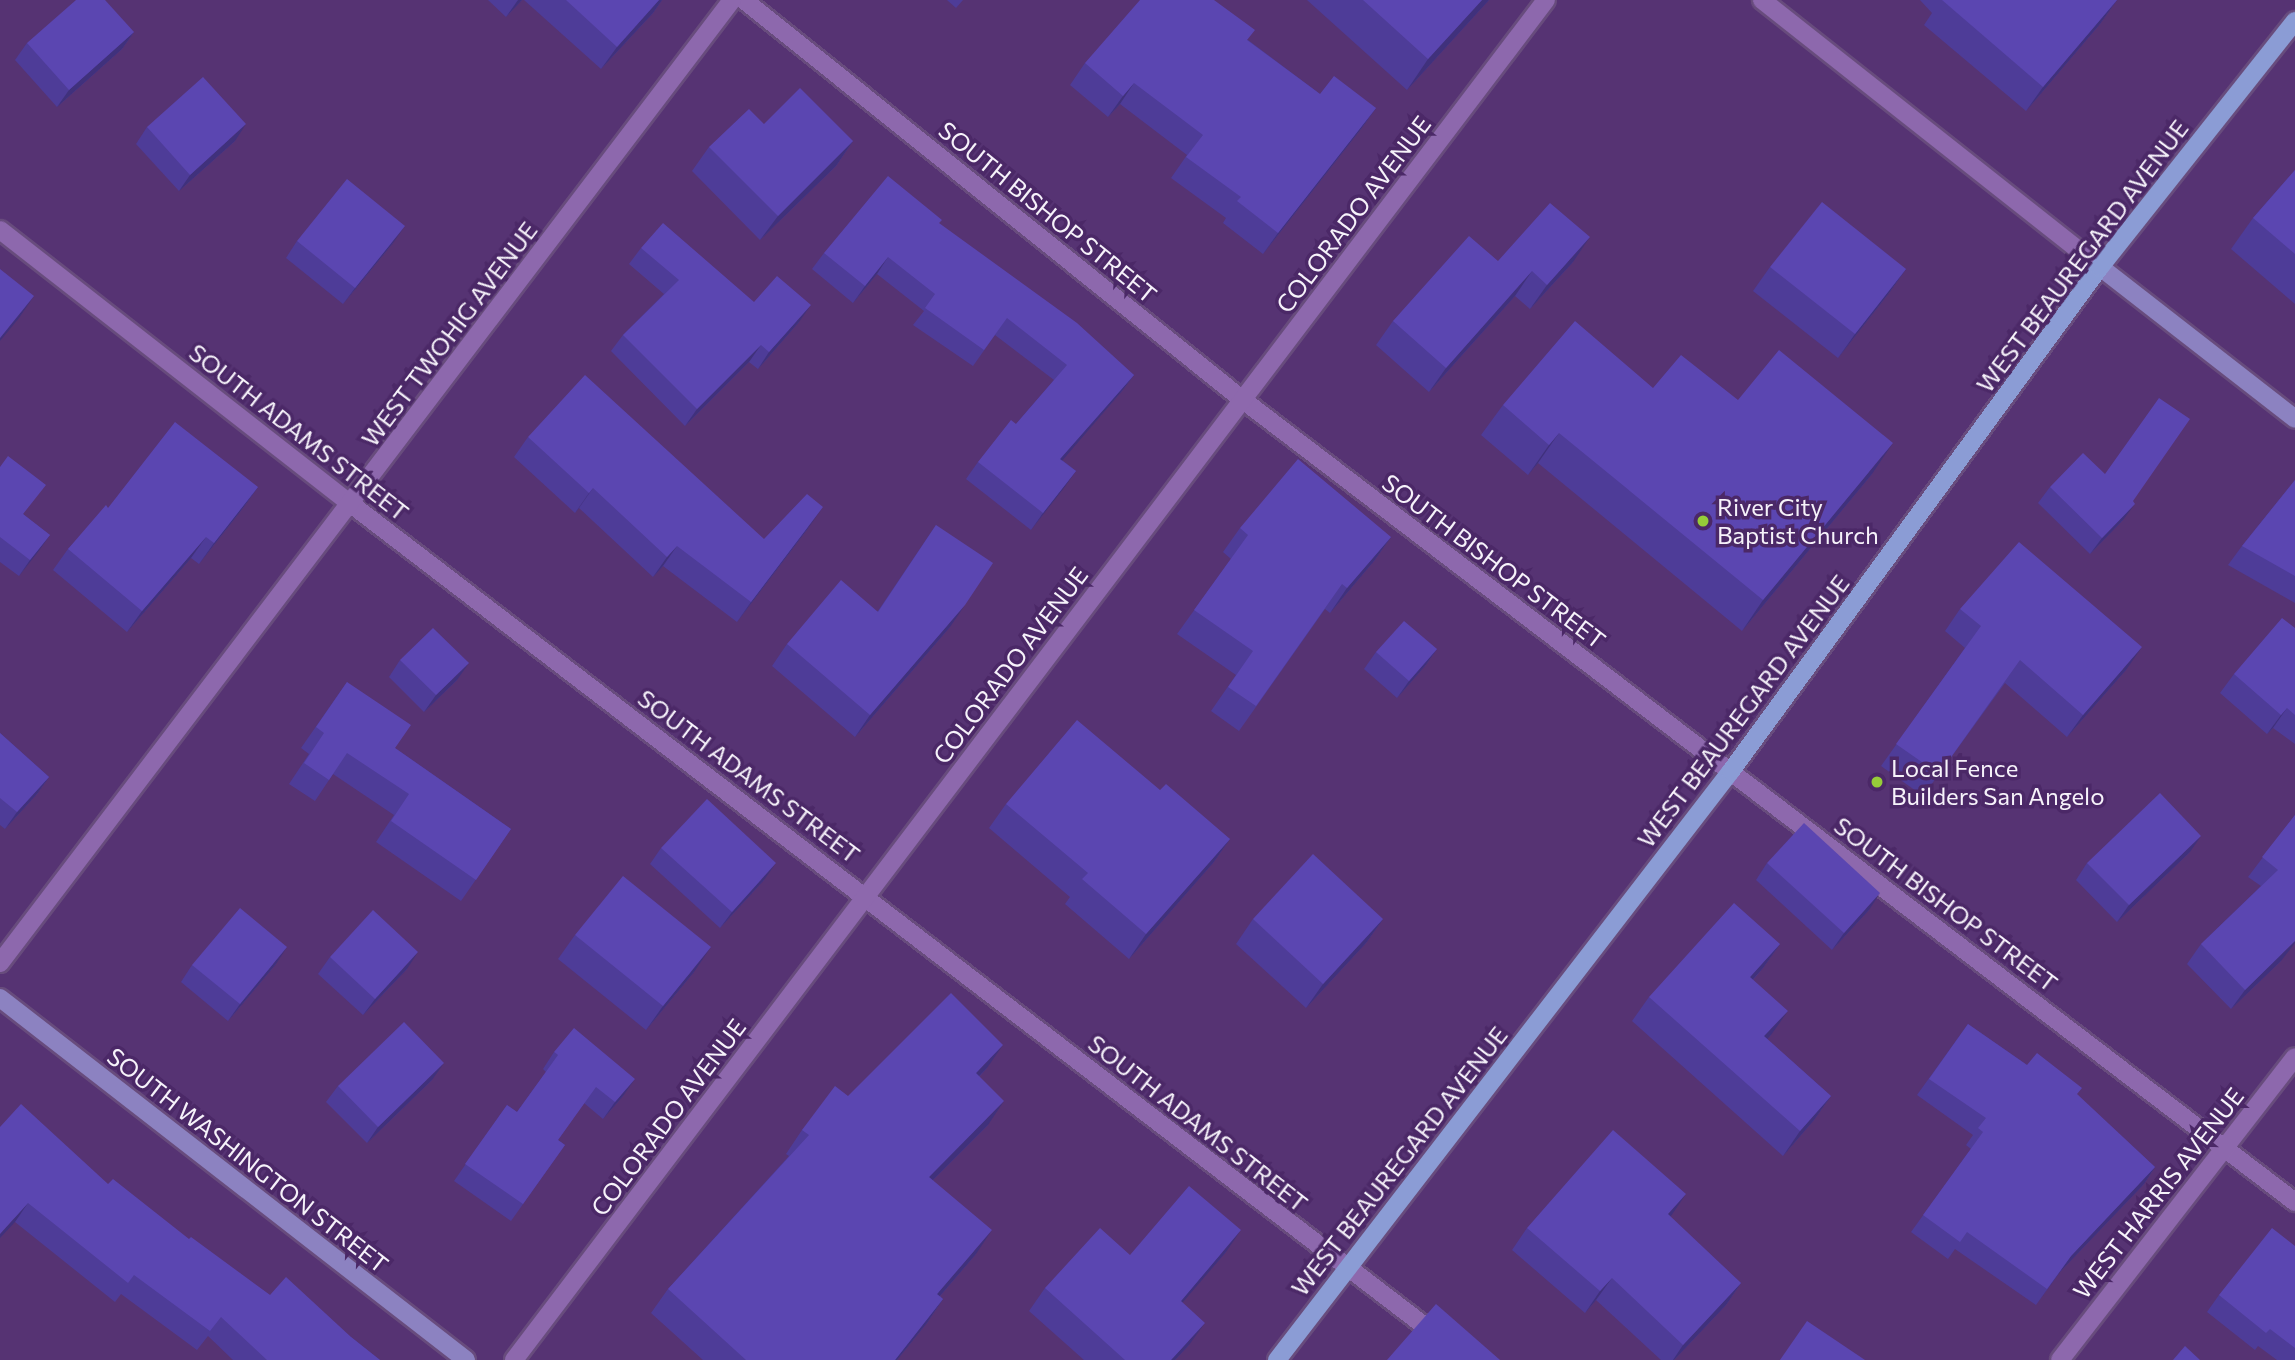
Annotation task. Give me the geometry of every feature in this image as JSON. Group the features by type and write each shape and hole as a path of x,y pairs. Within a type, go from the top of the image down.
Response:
{"main road":[{"name":"WEST BEAUREGARD AVENUE","path":"1276,1360 1731,771 2100,267 2295,21"}],"street":[{"name":"WEST TWOHIG AVENUE","path":"0,963 732,0"},
{"name":"SOUTH BISHOP STREET","path":"744,0 1243,400 2295,1202"},
{"name":"COLORADO AVENUE","path":"514,1360 1546,0"},
{"path":"1762,0 2295,419"},
{"name":"SOUTH ADAMS STREET","path":"0,230 351,504 866,896 1346,1269 1469,1360"},
{"name":"SOUTH WASHINGTON STREET","path":"0,998 466,1360"},
{"name":"WEST HARRIS AVENUE","path":"2060,1360 2295,1057"}],"building":[{"path":"76,0 105,0 134,32 69,90 27,43"},
{"path":"566,0 659,0 617,47"},
{"path":"1140,0 1214,0 1255,30 1247,40 1320,94 1334,76 1376,108 1278,233 1237,201 1241,197 1186,157 1203,135 1134,83 1123,96 1085,63"},
{"path":"1363,0 1482,0 1428,59"},
{"path":"1942,0 2117,0 2043,87"},
{"path":"203,77 246,124 190,175 147,127"},
{"path":"800,88 853,141 778,216 709,147 749,109 764,124"},
{"path":"2295,170 2295,254 2253,218"},
{"path":"888,176 942,220 939,223 1077,323 1134,375 1060,459 1076,471 1043,513 978,462 1011,420 1016,424 1067,365 1007,318 984,350 925,308 935,294 888,257 865,286 824,253"},
{"path":"347,179 405,226 355,288 297,241"},
{"path":"1822,202 1906,269 1855,334 1770,267"},
{"path":"1550,203 1590,237 1547,285 1532,271 1446,368 1393,321 1469,236 1498,261"},
{"path":"663,223 754,302 777,276 811,305 769,352 761,345 697,409 623,335 679,280 641,248"},
{"path":"0,269 34,296 0,338"},
{"path":"1575,321 1653,388 1681,355 1738,400 1779,350 1893,443 1763,600 1559,433 1549,445 1503,405"},
{"path":"585,375 764,539 807,494 823,507 751,602 677,546 667,557 593,488 589,493 528,437"},
{"path":"2159,398 2190,419 2133,501 2135,504 2102,538 2050,487 2083,453 2105,474"},
{"path":"175,422 258,487 214,543 206,537 142,611 68,549 106,505 108,508"},
{"path":"8,456 46,485 23,514 50,535 30,560 0,537 0,467"},
{"path":"1298,459 1391,537 1347,588 1342,584 1256,706 1228,687 1253,651 1194,610 1248,535 1240,528"},
{"path":"2295,480 2295,576 2242,546"},
{"path":"936,525 993,563 965,605 870,715 787,644 841,580 878,612"},
{"path":"2019,542 2142,647 2083,715 2020,660 1939,774 1896,744 1981,626 1960,609"},
{"path":"2282,618 2295,628 2295,715 2287,708 2281,715 2234,674"},
{"path":"1404,621 1437,649 1409,681 1376,652"},
{"path":"433,628 469,663 436,695 400,660"},
{"path":"347,682 411,725 395,748 511,829 476,880 391,821 409,794 347,753 329,780 304,763 324,733 316,727"},
{"path":"1077,720 1160,790 1166,784 1230,839 1146,934 1082,879 1088,873 1006,804"},
{"path":"0,733 49,777 17,812 0,798"},
{"path":"2160,793 2201,836 2129,905 2087,863"},
{"path":"707,799 776,863 732,912 661,848"},
{"path":"2295,815 2295,941 2245,990 2201,944 2278,870 2262,857"},
{"path":"1804,823 1880,893 1844,933 1767,863"},
{"path":"1313,854 1383,919 1323,984 1253,919"},
{"path":"623,876 711,947 663,1006 575,935"},
{"path":"1734,903 1780,944 1750,977 1788,1011 1764,1036 1831,1096 1800,1131 1649,997"},
{"path":"240,908 287,947 240,1004 192,965"},
{"path":"373,910 418,952 375,999 330,957"},
{"path":"951,993 1003,1045 976,1073 1004,1101 929,1177 992,1230 937,1294 943,1299 895,1360 746,1360 668,1289 809,1135 802,1130 835,1086 848,1096"},
{"path":"404,1022 444,1063 378,1127 338,1086"},
{"path":"1968,1024 2027,1065 2037,1053 2082,1088 2077,1094 2155,1167 2071,1256 2047,1289 1967,1232 1960,1242 1923,1215 1983,1132 1978,1128 1986,1118 1929,1079"},
{"path":"574,1028 635,1079 615,1102 596,1087 558,1140 565,1145 523,1204 465,1164 507,1105 517,1112 558,1055 554,1052"},
{"path":"21,1104 108,1184 113,1179 189,1239 191,1237 270,1295 286,1277 380,1360 267,1360 221,1317 210,1331 134,1275 128,1283 28,1203 0,1234 0,1127"},
{"path":"1613,1130 1686,1194 1668,1214 1741,1283 1683,1345 1612,1278 1600,1291 1527,1228"},
{"path":"1189,1186 1241,1230 1181,1301 1205,1323 1171,1360 1125,1360 1045,1288 1100,1228 1130,1255"},
{"path":"2272,1228 2295,1246 2295,1348 2270,1329 2266,1333 2219,1295"},
{"path":"1436,1304 1500,1360 1387,1360"},
{"path":"1807,1321 1865,1360 1780,1360"},
{"path":"2185,1346 2200,1360 2173,1360"}],"place":[{"name":"River City Baptist Church","path":"1703,521"},
{"name":"Local Fence Builders San Angelo","path":"1877,782"}]}
